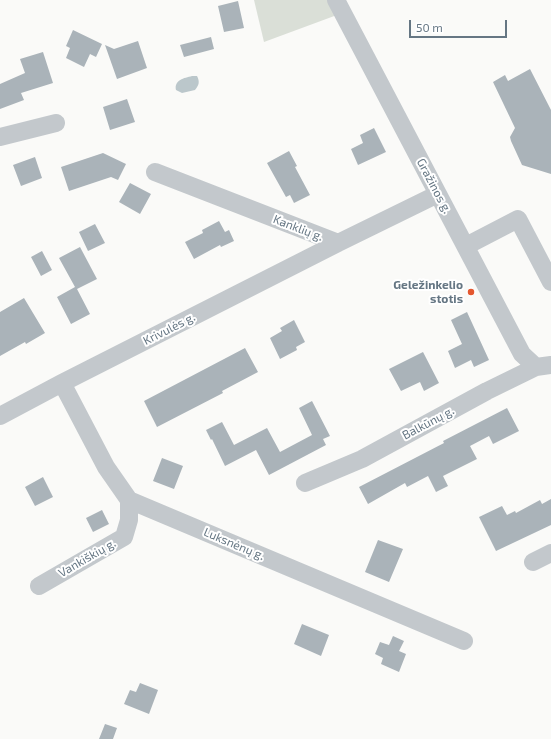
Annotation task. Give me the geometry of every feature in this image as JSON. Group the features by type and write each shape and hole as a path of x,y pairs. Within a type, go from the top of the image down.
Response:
{"street":[{"name":"Gražinos g.","path":"336,0 522,354 544,366"},
{"path":"0,137 56,122"},
{"name":"Kanklių g.","path":"155,172 338,243 438,194"},
{"path":"466,246 518,219 551,282"},
{"name":"Krivulės g.","path":"0,416 338,243"},
{"name":"Balkūnų g.","path":"305,483 362,459 487,391 544,366"},
{"path":"62,383 106,467 129,500"},
{"name":"Vankiškių g.","path":"39,586 124,536 129,520 129,500"},
{"name":"Luksnėnų g.","path":"129,500 464,641"},
{"path":"533,562 551,553"}],"shaded area":[{"path":"254,0 328,0 337,15 264,42"},
{"path":"192,76 197,76 199,80 195,90 182,93 176,90 178,82"}],"building":[{"path":"238,1 244,28 224,32 218,6"},
{"path":"73,30 102,44 96,57 90,54 84,67 66,58 70,48 66,46"},
{"path":"211,37 214,49 184,57 180,45"},
{"path":"138,41 147,68 117,79 105,45 114,49"},
{"path":"43,52 53,83 21,93 24,100 0,109 0,84 25,73 20,59"},
{"path":"530,69 551,110 551,174 522,165 510,137 515,128 493,82 505,75 508,81"},
{"path":"127,99 135,122 110,130 103,107"},
{"path":"374,128 386,152 358,165 351,149 363,143 360,135"},
{"path":"289,151 297,166 295,167 310,195 294,203 290,195 286,197 267,163"},
{"path":"103,153 126,164 118,180 111,177 69,191 61,167"},
{"path":"35,157 42,178 21,186 13,165"},
{"path":"130,183 151,194 140,214 119,202"},
{"path":"219,221 225,232 229,230 234,241 221,247 220,245 194,259 185,242 203,233 202,230"},
{"path":"95,224 105,243 88,251 79,232"},
{"path":"80,247 97,279 77,289 90,314 71,324 57,297 75,287 59,258"},
{"path":"42,251 52,270 41,276 31,257"},
{"path":"24,298 45,333 0,356 0,312"},
{"path":"467,312 489,360 474,367 471,360 455,368 448,351 462,344 451,320"},
{"path":"294,320 305,342 296,347 297,350 280,359 270,338 282,331 280,328"},
{"path":"245,348 258,372 222,391 223,393 157,427 144,401"},
{"path":"423,352 439,383 424,391 420,382 401,391 389,369"},
{"path":"312,401 330,436 323,439 326,445 269,475 256,450 225,466 206,430 222,422 234,445 267,428 280,452 312,435 299,408"},
{"path":"507,408 519,431 493,444 489,436 470,446 477,459 443,476 448,486 436,492 428,476 407,487 405,483 368,504 359,487 444,443 443,441"},
{"path":"162,458 183,466 174,489 153,481"},
{"path":"43,477 53,497 35,506 25,487"},
{"path":"551,499 551,525 496,551 479,517 502,506 507,515 515,511 516,513 540,500 542,504"},
{"path":"102,510 109,524 93,532 86,518"},
{"path":"378,540 403,549 389,582 365,572"},
{"path":"302,624 329,635 321,656 294,644"},
{"path":"393,636 404,641 399,651 406,654 399,672 381,664 383,658 375,654 380,642 389,645"},
{"path":"140,683 158,690 149,714 124,704 130,690 136,692"},
{"path":"105,724 117,728 113,739 99,739"}],"place":[{"name":"Geležinkelio stotis","path":"471,292"}]}
